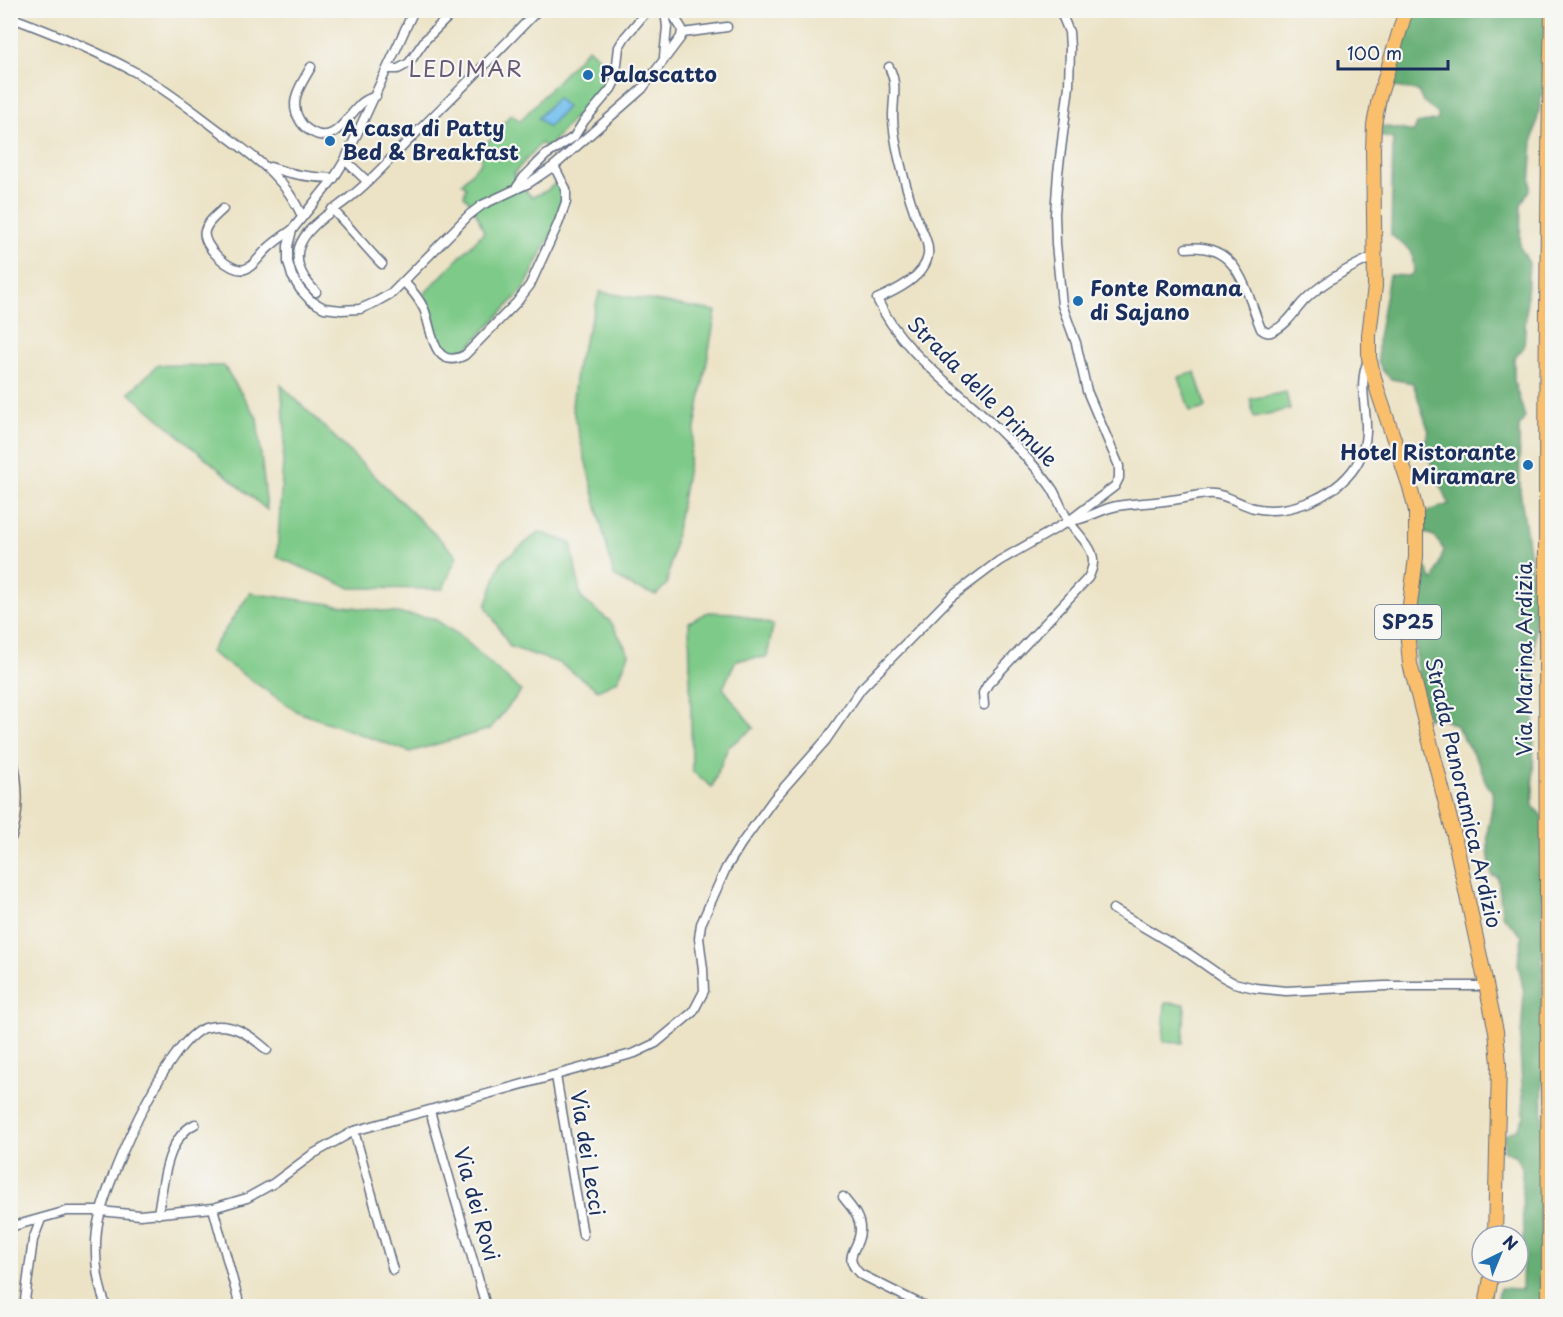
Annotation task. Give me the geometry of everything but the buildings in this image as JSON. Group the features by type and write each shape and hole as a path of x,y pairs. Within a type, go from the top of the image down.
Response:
{"main road":[{"name":"Strada Panoramica Ardizio","path":"1406,10 1374,125 1375,286 1368,335 1369,358 1416,511 1416,557 1407,628 1410,664 1453,831 1496,1031 1499,1064 1495,1224"},
{"name":"Via Marina Ardizia","path":"1549,1306 1545,467 1552,12"},
{"path":"1486,1306 1490,1284"}],"street":[{"path":"223,209 208,225 205,238 208,246 215,253 230,267 237,270 251,266 267,249 292,230 334,178 345,159 414,10"},
{"path":"388,69 398,69 409,63 425,40 450,15 446,10"},
{"path":"316,292 307,284 298,260 299,248 306,236 332,209 354,194 466,85 538,10"},
{"path":"516,188 546,155 574,137 584,121 611,89 615,81 619,47 648,10"},
{"path":"663,60 667,35 664,10"},
{"path":"670,10 679,21 683,33"},
{"path":"10,1227 67,1211 158,1214 213,1208 247,1198 274,1184 313,1154 354,1131 635,1053 656,1042 693,1012 704,991 699,938 701,924 726,868 773,800 826,740 861,689 951,597 999,561 1069,521 1115,486 1119,478 1119,466 1087,391 1076,343 1062,305 1055,214 1071,48 1070,32 1060,10"},
{"path":"10,17 63,37 136,73 180,101 265,165 281,180 294,197 302,216"},
{"path":"292,230 288,246 288,262 292,276 300,290 310,300 324,308 341,310 360,309 376,302 404,282 469,215 482,205 528,183 554,166 642,89 683,33 727,27"},
{"path":"311,67 296,95 294,105 301,123 318,136 334,133 360,104 376,96"},
{"name":"Strada delle Primule","path":"889,67 896,85 894,133 913,209 927,245 928,254 926,262 918,273 893,291 877,299 886,319 897,334 928,366 999,429 1044,478 1069,521"},
{"path":"345,159 367,181"},
{"path":"265,165 288,174 310,178 334,178"},
{"path":"404,282 423,306 436,348 449,358 458,359 465,355 517,302 530,285 566,202 566,189 554,166"},
{"path":"332,209 354,230 364,246 382,264"},
{"path":"1186,248 1211,249 1231,262 1242,280 1261,329 1266,333 1272,332 1285,323 1317,290 1354,266 1375,256"},
{"path":"1069,521 1081,520 1102,509 1208,493 1268,511 1284,510 1311,501 1329,491 1347,476 1358,462 1367,440 1367,419 1362,382 1369,358"},
{"path":"984,705 983,693 988,684 1088,578 1094,568 1091,549 1069,521"},
{"path":"10,756 15,772 16,796 14,823 10,836"},
{"path":"1113,909 1191,955 1221,976 1234,983 1255,988 1286,992 1385,986 1486,986"},
{"path":"106,1306 98,1277 96,1258 100,1211 108,1184 164,1069 188,1038 204,1028 231,1028 248,1033 267,1050"},
{"name":"Via dei Lecci","path":"556,1076 582,1236"},
{"name":"Via dei Rovi","path":"430,1111 486,1306"},
{"path":"158,1214 165,1173 177,1139 187,1128 195,1124"},
{"path":"354,1131 393,1270"},
{"path":"843,1197 859,1222 858,1238 851,1257 854,1268 860,1274 924,1306"},
{"path":"213,1208 240,1306"},
{"path":"25,1300 33,1240 41,1219"}],"green space":[{"path":"1420,10 1547,11 1545,81 1533,140 1530,188 1521,205 1520,247 1529,263 1524,347 1514,359 1514,381 1525,417 1519,427 1520,490 1535,592 1533,806 1542,816 1543,1306 1496,1306 1500,1288 1522,1289 1522,1284 1530,1284 1530,1224 1523,1224 1522,1167 1514,1155 1504,1151 1504,1135 1517,1129 1524,1117 1520,1051 1524,993 1518,964 1522,936 1502,915 1498,877 1492,876 1487,841 1492,791 1457,726 1441,718 1427,718 1416,664 1417,601 1421,567 1428,569 1430,578 1434,580 1444,550 1434,536 1425,533 1425,512 1449,504 1423,445 1429,432 1413,383 1391,379 1383,371 1378,361 1378,338 1389,275 1409,276 1414,272 1412,252 1391,235 1393,139 1381,136 1382,126 1414,132 1417,124 1438,120 1438,114 1422,100 1418,91 1389,86 1411,14 1420,14"},
{"path":"588,48 612,70 609,85 587,110 574,118 547,148 541,143 514,173 517,182 532,197 546,191 557,182 562,185 564,198 558,220 524,289 463,353 453,355 439,342 431,308 424,294 484,232 473,205 464,196 466,187 462,183 481,162 482,149 511,114 520,121"},
{"path":"600,292 716,311 667,584 656,595 635,588 614,576 572,406 577,364"},
{"path":"158,365 224,366 257,418 267,510 129,393"},
{"path":"1195,372 1206,408 1190,412 1179,377"},
{"path":"281,385 457,556 443,589 351,588 277,557 285,428"},
{"path":"1286,392 1290,409 1254,417 1250,399"},
{"path":"539,532 571,543 581,598 611,622 629,654 618,680 598,690 559,663 510,647 486,606 501,562"},
{"path":"250,593 433,618 459,635 521,691 490,729 410,752 298,712 210,652"},
{"path":"708,612 734,613 773,625 767,657 736,660 723,688 754,728 728,747 712,787 692,771 689,622"},
{"path":"1165,1003 1185,1004 1183,1043 1163,1042"}],"water":[{"path":"557,98 567,107 548,127 538,118"}],"place":[{"name":"Palascatto","path":"588,75"},
{"name":"A casa di Patty Bed & Breakfast","path":"330,141"},
{"name":"Fonte Romana di Sajano","path":"1078,301"},
{"name":"Hotel Ristorante Miramare","path":"1528,465"}],"district":[{"name":"LEDIMAR","path":"466,69"}]}
